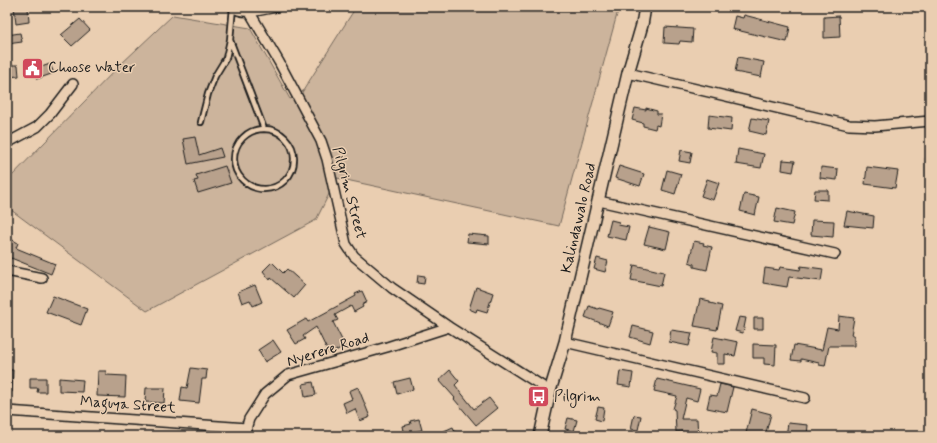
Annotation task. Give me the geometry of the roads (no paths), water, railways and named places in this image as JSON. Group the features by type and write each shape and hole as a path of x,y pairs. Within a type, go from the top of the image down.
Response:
{"street":[{"path":"233,7 238,10 249,11 276,7"},
{"name":"Kalindawalo Road","path":"540,436 550,391 565,342 628,73 642,25 645,7"},
{"name":"Pilgrim Street","path":"249,11 279,62 321,141 327,159 346,244 354,256 392,288 449,327 550,391"},
{"path":"628,73 849,126 875,126 930,121"},
{"path":"7,143 37,127 50,114 73,84"},
{"path":"599,200 835,254"},
{"path":"7,271 42,278"},
{"name":"Nyerere Road","path":"245,432 249,419 265,394 288,375 449,327"},
{"path":"565,342 805,398"},
{"name":"Maguya Street","path":"7,411 245,432"}],"lane":[{"path":"200,122 208,94 226,58 230,40 233,7"},
{"path":"230,40 264,129"},
{"path":"264,129 275,131 285,137 292,147 295,158 293,170 286,180 276,187 265,189 253,187 243,181 236,171 234,160 236,148 242,138 252,131 264,129"}],"place":[{"name":"Choose Water","path":"32,68"},
{"name":"Pilgrim","path":"539,397"}]}
